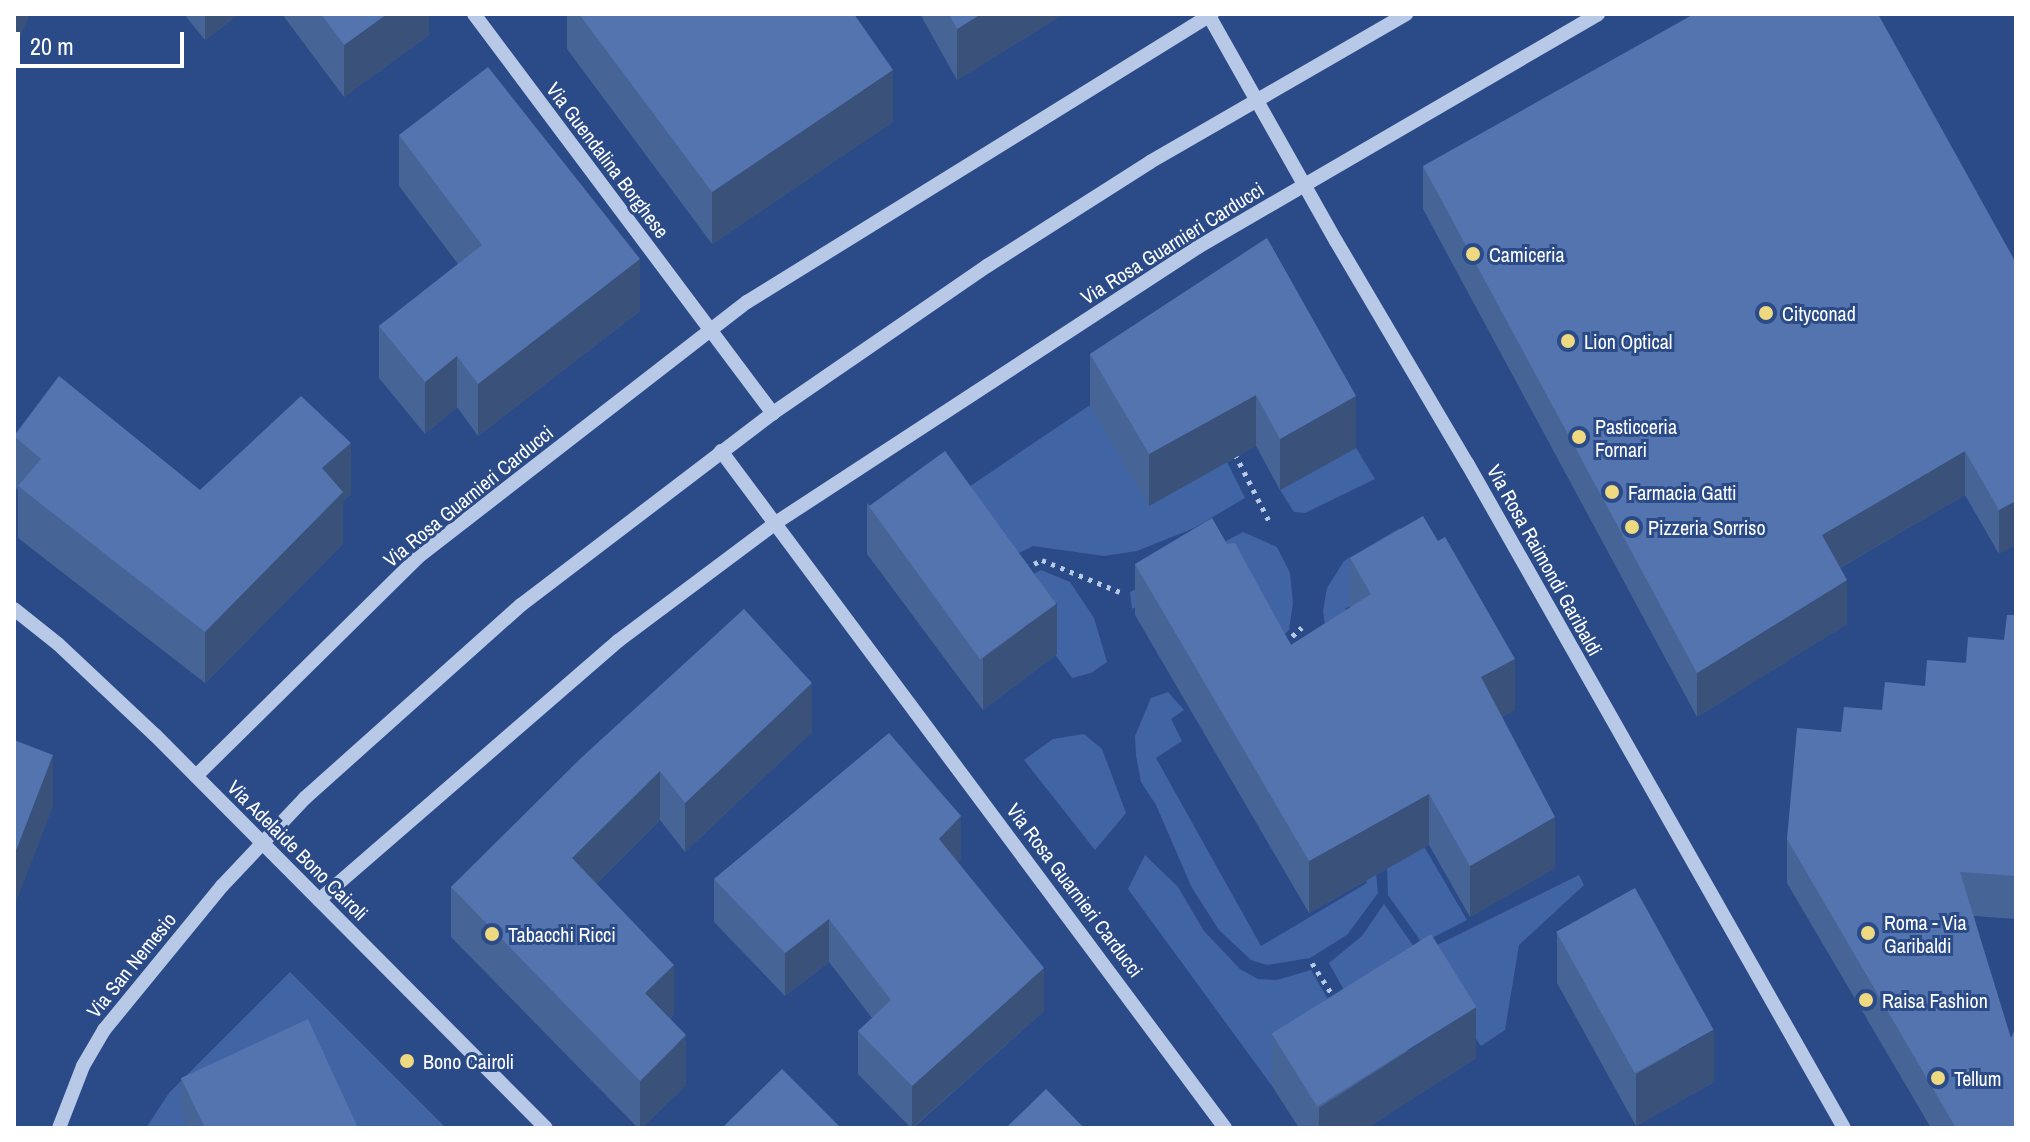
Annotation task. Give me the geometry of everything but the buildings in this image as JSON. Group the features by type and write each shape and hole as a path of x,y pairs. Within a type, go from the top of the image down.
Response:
{"street":[{"name":"Via Guendalina Borghese","path":"474,14 710,330"},
{"path":"260,842 521,605 773,413 987,266 1255,100 1406,14"},
{"name":"Via Rosa Guarnieri Carducci","path":"319,900 618,641 777,522 1198,247 1598,14"},
{"name":"Via Rosa Guarnieri Carducci","path":"196,776 418,557 747,302 1209,15"},
{"name":"Via Rosa Raimondi Garibaldi","path":"1209,15 1303,185 1467,463 1844,1128"},
{"path":"710,330 773,413"},
{"name":"Via Rosa Guarnieri Carducci","path":"721,451 777,522 1225,1128"},
{"name":"Via Adelaide Bono Cairoli","path":"14,609 58,644 196,776 546,1128"},
{"name":"Via San Nemesio","path":"59,1128 83,1066 104,1030 260,842"}],"path":[{"path":"1229,443 1269,521"},
{"path":"1014,572 1042,560 1120,592"},
{"path":"1280,647 1302,627"},
{"path":"1312,963 1341,1009"}],"shaded area":[{"path":"1090,405 1227,462 1245,498 1194,528 1137,551 1104,556 1033,546 991,567 945,503"},
{"path":"1356,448 1375,479 1305,513 1294,512 1280,490"},
{"path":"1400,528 1418,567 1345,609 1386,686 1327,641 1323,611 1327,588 1344,561"},
{"path":"1243,532 1277,547 1290,573 1293,603 1289,630 1269,649 1217,563 1132,609 1130,592"},
{"path":"1041,570 1070,582 1094,618 1107,662 1091,673 1072,678 1007,588"},
{"path":"1168,692 1184,710 1171,719 1182,741 1156,758 1261,946 1367,883 1339,826 1375,862 1378,893 1347,935 1310,958 1267,965 1251,960 1219,930 1192,888 1156,805 1141,782 1135,736 1151,698"},
{"path":"1084,734 1102,749 1126,813 1095,850 1024,760 1053,739"},
{"path":"1419,838 1467,920 1422,943 1388,895 1387,865"},
{"path":"1145,855 1178,887 1204,931 1240,969 1258,979 1277,980 1311,970 1349,1036 1272,1086 1128,889"},
{"path":"1579,875 1584,885 1519,945 1505,1030 1481,1046 1432,975 1362,1023 1329,963 1362,936 1384,904 1419,954"},
{"path":"290,972 446,1128 341,1128 182,1113 188,1128 146,1128 169,1093"}],"place":[{"name":"Camiceria","path":"1473,254"},
{"name":"Cityconad","path":"1766,313"},
{"name":"Lion Optical","path":"1568,341"},
{"name":"Pasticceria Fornari","path":"1579,437"},
{"name":"Farmacia Gatti","path":"1612,492"},
{"name":"Pizzeria Sorriso","path":"1632,527"},
{"name":"Roma - Via Garibaldi","path":"1868,933"},
{"name":"Tabacchi Ricci","path":"492,934"},
{"name":"Raisa Fashion","path":"1866,1000"},
{"name":"Bono Cairoli","path":"407,1061"},
{"name":"Tellum","path":"1938,1078"}]}
